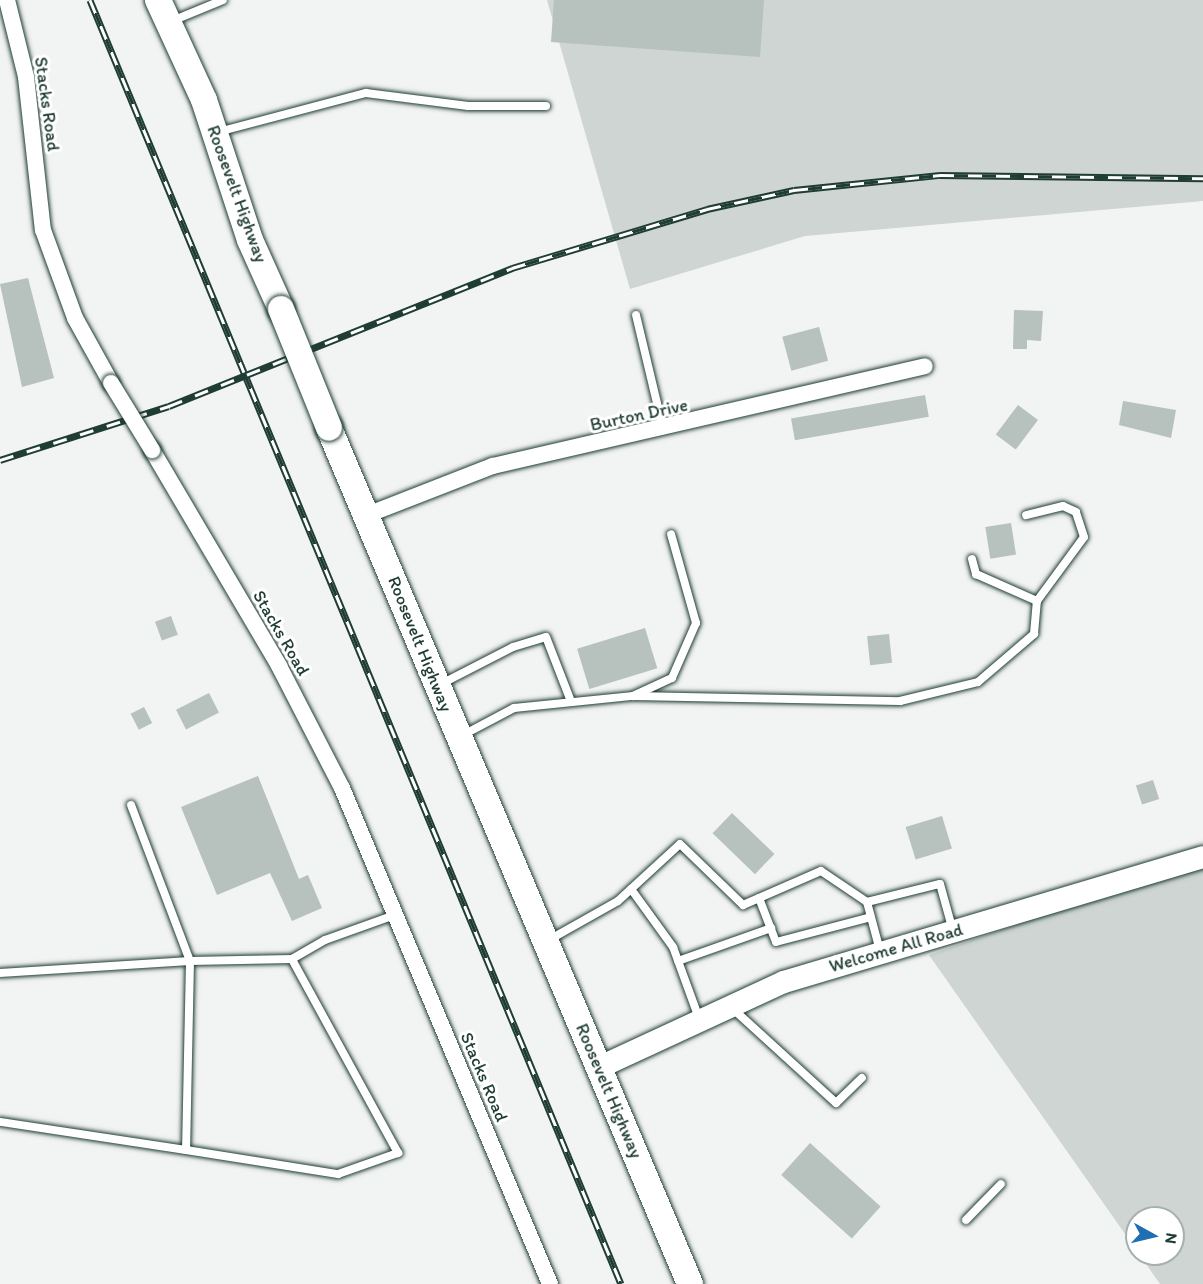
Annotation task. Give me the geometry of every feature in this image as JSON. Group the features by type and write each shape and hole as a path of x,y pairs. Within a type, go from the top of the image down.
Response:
{"main road":[{"name":"Roosevelt Highway","path":"164,11 214,133 250,240 367,515 438,686 457,738 544,943 600,1067 690,1284"}],"street":[{"name":"Stacks Road","path":"7,0 26,77 44,230 75,318 111,383 279,666 342,788 550,1284"},
{"name":"Burton Drive","path":"367,515 493,466 663,429 925,366"},
{"name":"Welcome All Road","path":"600,1067 784,982 1203,856"}],"lane":[{"path":"164,11 223,0"},
{"path":"214,133 366,93 468,106 546,106"},
{"path":"636,315 663,429"},
{"path":"457,738 514,708 570,699 633,696 900,701 978,681 1006,662 1034,634 1037,601 1084,537 1077,512 1064,506 1026,515"},
{"path":"633,696 672,678 696,623 671,534"},
{"path":"972,559 976,574 1037,601"},
{"path":"438,686 513,647 546,637 570,699"},
{"path":"131,805 190,961 186,1150"},
{"path":"544,943 631,890 680,844 743,904 821,871 867,902 880,953"},
{"path":"867,902 940,884 953,932"},
{"path":"631,890 678,961 700,1021"},
{"path":"759,898 776,942 871,917"},
{"path":"0,973 190,961 292,959 325,940 395,915"},
{"path":"678,961 771,928"},
{"path":"0,1122 338,1173 398,1153 292,959"},
{"path":"730,1006 836,1102 862,1078"},
{"path":"966,1220 1001,1184"}],"shaded area":[{"path":"547,0 1203,0 1203,201 805,236 630,289"},
{"path":"1203,860 1203,1284 1160,1284 1147,1266 1185,1266 1185,1206 1125,1206 1125,1234 929,955"}],"building":[{"path":"554,0 764,0 760,57 551,42"},
{"path":"28,278 54,378 22,387 0,284"},
{"path":"1014,310 1043,311 1041,341 1027,340 1027,349 1013,349"},
{"path":"819,327 828,361 791,371 782,337"},
{"path":"925,395 929,417 795,440 791,419"},
{"path":"1123,401 1176,410 1171,438 1119,425"},
{"path":"1018,405 1038,420 1016,450 996,435"},
{"path":"1011,523 1016,555 990,559 985,527"},
{"path":"171,616 178,635 162,641 155,622"},
{"path":"645,628 657,668 589,689 577,649"},
{"path":"889,634 892,663 870,665 867,636"},
{"path":"209,693 219,713 186,729 176,710"},
{"path":"144,707 152,723 139,730 131,714"},
{"path":"258,776 299,879 308,875 322,908 292,921 270,873 217,895 181,807"},
{"path":"1153,780 1159,799 1142,805 1136,786"},
{"path":"732,813 774,854 755,874 713,833"},
{"path":"942,816 952,849 916,860 906,827"},
{"path":"810,1143 881,1207 852,1239 781,1175"}],"railway":[{"path":"90,0 621,1284"},
{"path":"0,460 169,406 512,268 707,209 794,190 940,175 1203,178"}]}
